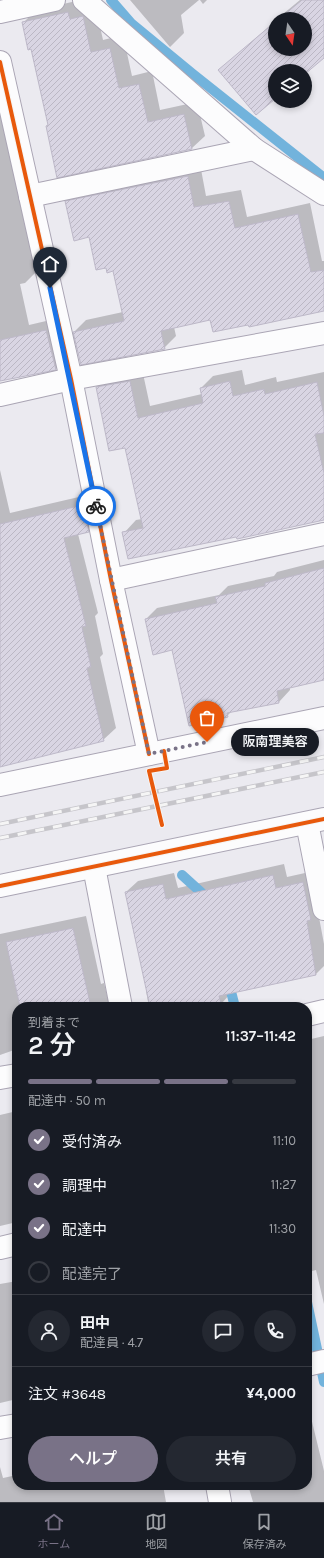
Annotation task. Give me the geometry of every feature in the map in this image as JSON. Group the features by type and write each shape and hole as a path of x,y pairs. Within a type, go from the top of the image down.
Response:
{"street":[{"path":"0,12 54,0"},
{"path":"84,0 254,149 324,194"},
{"path":"0,62 71,380 111,580 149,754"},
{"path":"30,196 254,149"},
{"path":"0,395 71,380 324,333"},
{"path":"111,580 324,534"},
{"path":"0,785 324,718"},
{"path":"0,886 316,821 324,909"},
{"path":"94,867 120,1002"},
{"path":"312,1014 324,1012"},
{"path":"0,1078 12,1076"},
{"path":"0,1248 12,1245"},
{"path":"0,1428 12,1426"},
{"path":"218,1490 220,1502"}],"building":[{"path":"302,0 324,0 324,58 312,68 312,64 268,64 268,105 256,115 218,70 268,28 268,56 312,56 312,12 287,12"},
{"path":"68,12 70,19 83,16 91,52 110,48 119,88 139,84 148,122 184,114 192,149 57,178 46,126 48,125 31,49 28,50 22,22"},
{"path":"188,176 194,207 229,201 235,228 298,214 311,272 324,270 324,311 249,327 248,325 213,332 210,320 161,331 165,349 81,365 73,332 124,321 113,271 107,273 106,268 96,270 89,237 74,241 65,201"},
{"path":"46,330 56,370 0,381 0,340"},
{"path":"130,381 138,418 203,403 200,388 230,381 233,396 264,389 265,394 317,382 324,416 324,433 315,434 324,473 324,520 237,539 236,537 128,559 122,532 143,528 125,448 109,451 96,387"},
{"path":"83,505 89,532 64,538 86,626 82,627 91,667 87,668 104,741 0,767 0,524"},
{"path":"324,568 324,680 277,691 279,703 227,713 228,717 189,726 172,650 153,655 145,619 217,603 215,597 265,586 265,583"},
{"path":"273,875 276,888 303,882 311,920 307,921 316,975 219,996 221,1002 149,1002 125,892 163,884 166,899"},
{"path":"73,928 90,1002 19,1002 6,942"}],"waterway":[{"path":"111,0 131,23 324,178"},
{"path":"182,875 204,895 206,903"},
{"path":"228,980 234,1002"},
{"path":"312,1326 324,1382"}],"railway":[{"path":"0,824 324,757"},
{"path":"0,838 324,772"}],"cycle path":[{"path":"0,62 71,379 111,580 149,754"},
{"path":"162,825 149,771 167,768 164,751"},
{"path":"0,886 324,819"}],"way so far":[{"path":"96,506 149,754 207,742"}],"place":[{"name":"阪南理美容","path":"207,742"}],"route":[{"path":"50,288 71,380 96,506"}]}
